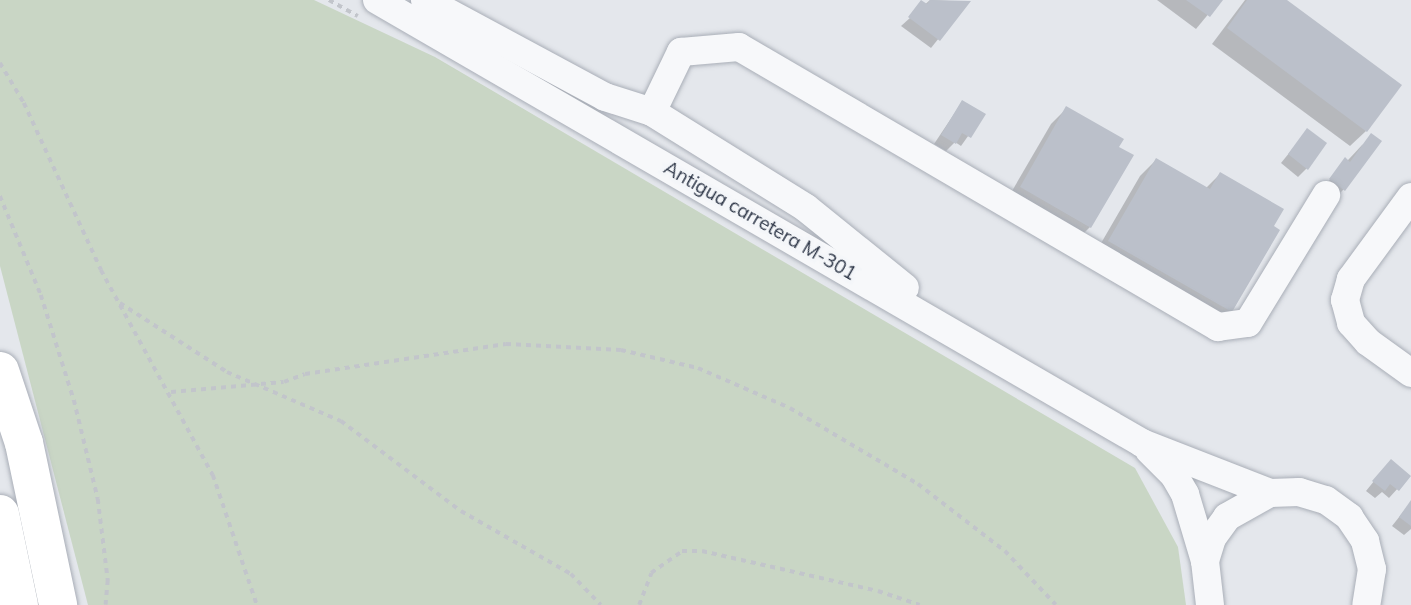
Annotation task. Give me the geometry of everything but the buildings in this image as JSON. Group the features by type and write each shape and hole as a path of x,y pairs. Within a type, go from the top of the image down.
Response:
{"highway":[{"path":"0,370 24,443 58,605"},
{"path":"0,514 19,605"}],"street":[{"name":"Antigua carretera M-301","path":"377,0 1142,443 1270,493"},
{"path":"425,0 605,97 652,113 806,208 975,345"},
{"path":"652,113 681,52 739,47 1218,327 1248,323 1326,195"},
{"path":"1411,197 1351,279 1345,300 1351,323 1368,342 1411,373"},
{"name":"Antigua carretera M-301","path":"1142,443 1174,475 1185,494 1205,561 1210,605"},
{"path":"1205,561 1213,538 1227,517 1247,502 1270,493 1299,492 1326,500 1342,512 1365,541 1372,569 1389,605"},
{"path":"1366,605 1372,569"}],"path":[{"path":"0,63 24,103 69,207 118,302 171,392 213,475 257,605"},
{"path":"0,196 41,295 74,400 98,499 108,580 106,605"},
{"path":"118,302 227,372 263,384 341,421 461,511 571,574 601,605"},
{"path":"171,392 263,384 506,344 621,350 698,369 790,408 918,484 1005,551 1056,605"},
{"path":"639,605 651,573 682,551 702,551 920,605"}],"green space":[{"path":"0,0 314,0 435,57 1135,468 1178,547 1186,605 88,605 0,266"}]}
